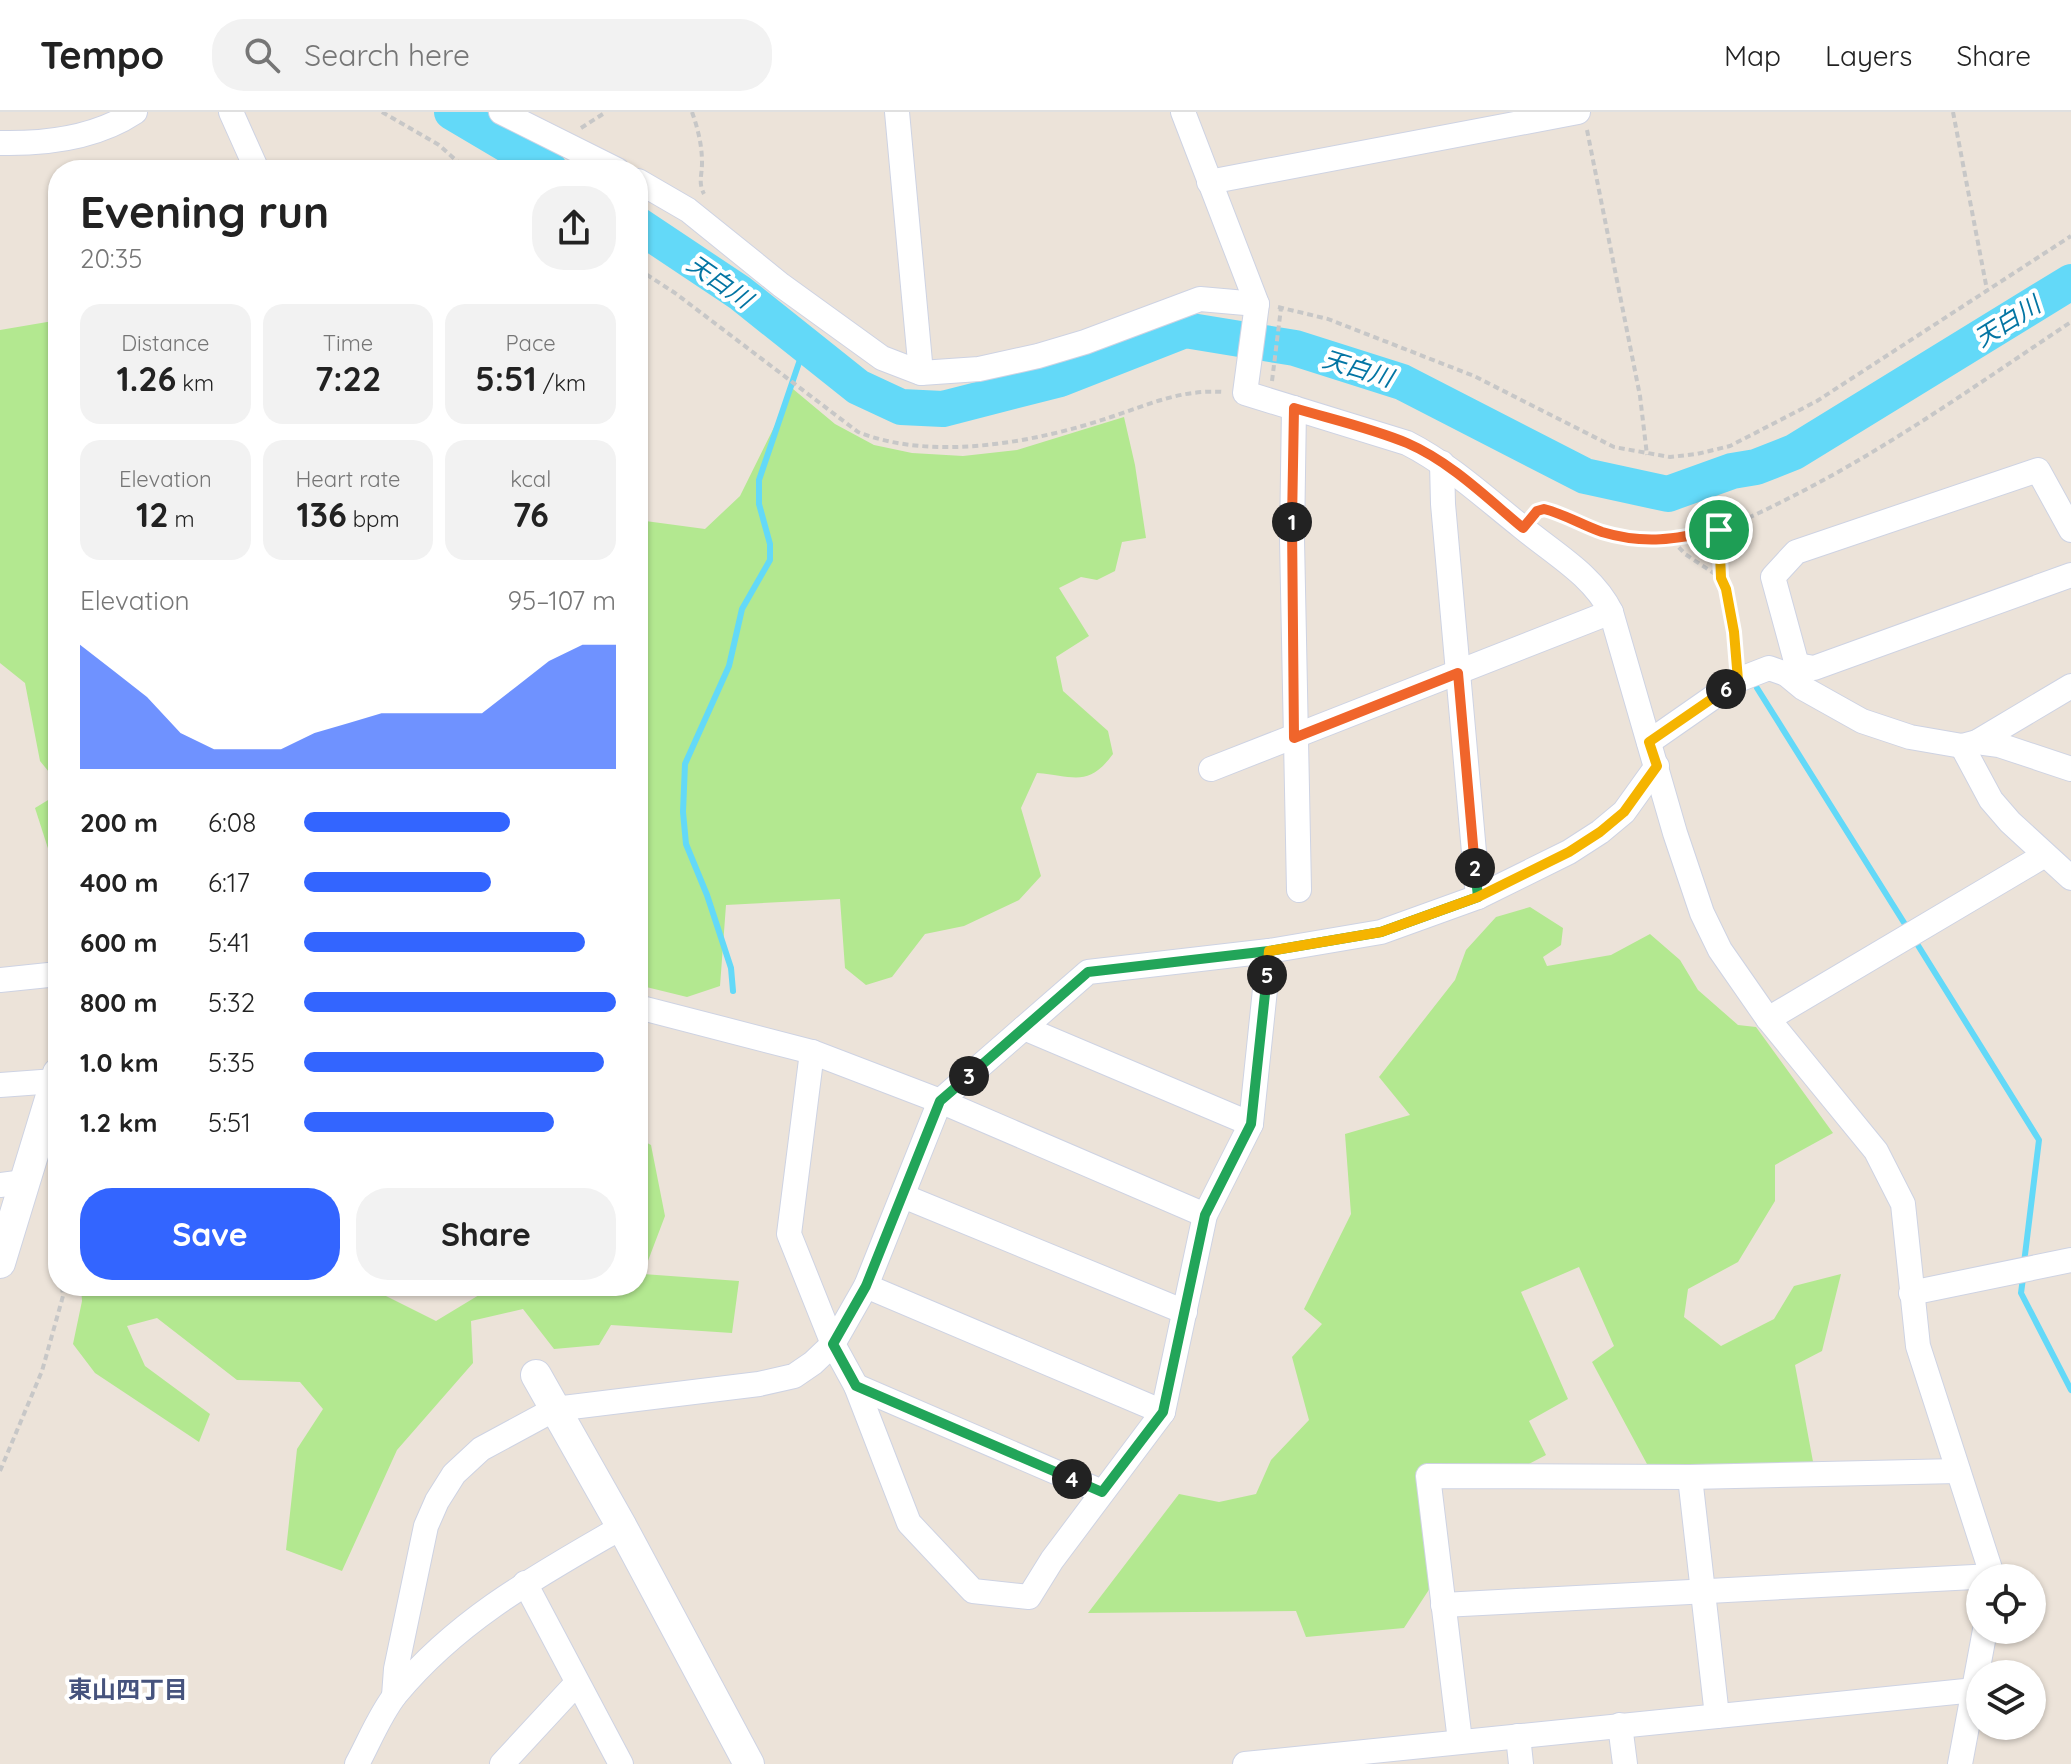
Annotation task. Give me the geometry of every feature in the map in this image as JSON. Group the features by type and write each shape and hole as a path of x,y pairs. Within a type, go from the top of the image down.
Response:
{"street":[{"path":"0,143 56,142 93,131 135,112"},
{"path":"231,112 253,160"},
{"path":"501,112 597,160"},
{"path":"897,112 921,373"},
{"path":"1183,112 1209,182 1269,306 1245,393 1407,443 1442,463 1570,563 1604,597 1675,833 1702,913 1720,950 1768,1019 1876,1151 1903,1204 1918,1346 1989,1564"},
{"path":"1209,182 1582,120"},
{"path":"648,187 688,210 781,285 870,350 921,373 979,369 1027,359 1085,342 1200,299 1269,306"},
{"path":"1294,408 1294,738 1299,890"},
{"path":"1442,463 1478,897"},
{"path":"2071,530 2038,470 1796,552 1773,577 1792,669 1803,688 1862,721 1910,737 1999,745 2071,769"},
{"path":"1649,742 1738,680 1769,668 1814,668 2071,575"},
{"path":"1211,769 1611,612"},
{"path":"1969,744 2071,686"},
{"path":"1969,744 1991,800 2071,878"},
{"path":"394,1696 396,1669 426,1526 454,1474 481,1449 555,1409 759,1384 794,1376 813,1363 833,1344 866,1286 940,1101 1088,972 1269,951 1381,932 1478,897 1569,852 1600,832 1624,812 1657,766"},
{"path":"1768,1019 2045,855"},
{"path":"812,1052 789,1234 833,1344 856,1386 909,1523 973,1591 1029,1597 1052,1560 1163,1412 1205,1215 1251,1124 1269,951"},
{"path":"0,980 48,975"},
{"path":"648,1010 812,1052 940,1101 1205,1215"},
{"path":"1024,1028 1251,1124"},
{"path":"0,1085 48,1078"},
{"path":"0,1263 12,1184 48,1096"},
{"path":"903,1196 1185,1312"},
{"path":"1911,1293 2071,1260"},
{"path":"866,1286 1163,1412"},
{"path":"536,1375 622,1527 749,1764"},
{"path":"856,1386 1102,1492"},
{"path":"1460,1741 1428,1476 1690,1477 1958,1471"},
{"path":"1690,1477 1717,1716"},
{"path":"357,1764 394,1696 449,1640 476,1616 525,1583 622,1527"},
{"path":"1443,1605 1966,1578"},
{"path":"525,1583 621,1764"},
{"path":"502,1764 576,1684"},
{"path":"1245,1764 1414,1755 1460,1741 1966,1691"},
{"path":"1620,1725 1625,1764"},
{"path":"1960,1764 1966,1729"},
{"path":"1518,1736 1521,1764"}],"path":[{"path":"382,112 439,145 456,160"},
{"path":"566,144 575,131 606,112"},
{"path":"692,112 700,138 702,165 699,185 705,195"},
{"path":"1953,112 1987,290"},
{"path":"1582,120 1640,396 1647,455"},
{"path":"1271,389 1269,306 1328,319 1385,339 1474,376 1614,447 1670,457 1697,454 1730,446 1817,401 2071,236"},
{"path":"1523,528 1537,511 1544,509 1600,531 1628,538 1672,540 1719,530 1853,465 2071,322"},
{"path":"1719,530 1721,578 1734,632 1738,680"},
{"path":"1672,540 1685,554 1721,578"},
{"path":"0,1471 42,1371 63,1296"}],"green space":[{"path":"48,322 48,771 40,761 25,683 0,663 0,330"},
{"path":"793,389 835,424 874,445 912,453 963,456 1017,450 1124,417 1146,538 1122,542 1115,571 1097,580 1081,577 1059,588 1089,636 1056,657 1063,691 1108,731 1113,754 1088,776 1037,773 1021,808 1041,876 1019,900 964,926 925,934 892,977 866,985 845,968 840,899 726,905 720,986 687,997 648,987 648,521 705,529 740,496"},
{"path":"48,800 48,848 35,808"},
{"path":"1530,907 1563,928 1561,945 1543,957 1547,966 1611,955 1650,934 1680,960 1698,990 1738,1025 1756,1027 1833,1133 1775,1165 1775,1201 1738,1262 1688,1289 1684,1317 1721,1346 1774,1319 1794,1286 1841,1274 1822,1351 1795,1365 1814,1467 1647,1464 1592,1362 1614,1346 1579,1267 1521,1292 1568,1399 1529,1421 1546,1455 1523,1467 1421,1470 1432,1585 1404,1628 1306,1637 1296,1611 1088,1613 1179,1494 1219,1502 1256,1494 1271,1460 1309,1420 1292,1357 1322,1324 1304,1309 1351,1214 1345,1134 1410,1115 1379,1077 1455,980 1466,950 1496,917"},
{"path":"648,1143 651,1145 665,1216 648,1261"},
{"path":"648,1274 739,1281 732,1333 611,1325 599,1345 554,1349 523,1309 471,1321 473,1363 397,1450 342,1571 286,1550 297,1449 323,1409 300,1382 237,1380 157,1318 127,1326 145,1366 210,1414 199,1442 95,1373 73,1344 82,1296 386,1296 436,1321 477,1296 648,1296"}],"waterway":[{"name":"天白川","path":"452,112 533,160"},
{"name":"天白川","path":"648,232 740,293 858,387 901,407 943,409 1060,379 1185,330 1295,348 1402,382 1585,476 1668,494 1794,452 2071,282"},
{"path":"733,991 731,968 686,844 683,812 685,764 729,666 742,609 770,560 770,544 759,504 759,480 805,345"},
{"path":"1757,688 1908,929"},
{"path":"1914,939 2039,1140 2024,1263"},
{"path":"2023,1278 2021,1293 2071,1390"}],"district":[{"name":"東山四丁目","path":"128,1689"}],"route":[{"path":"1719,530 1651,541 1600,531 1544,509 1537,511 1523,528 1474,486 1407,443 1294,408 1294,738 1458,673 1478,897 1381,932 1269,951 1088,972 940,1101 866,1286 833,1344 856,1386 1102,1492 1163,1412 1205,1215 1251,1124 1269,951 1381,932 1478,897 1569,852 1624,812 1657,766 1649,742 1738,680 1734,632 1721,578 1719,530"}]}
